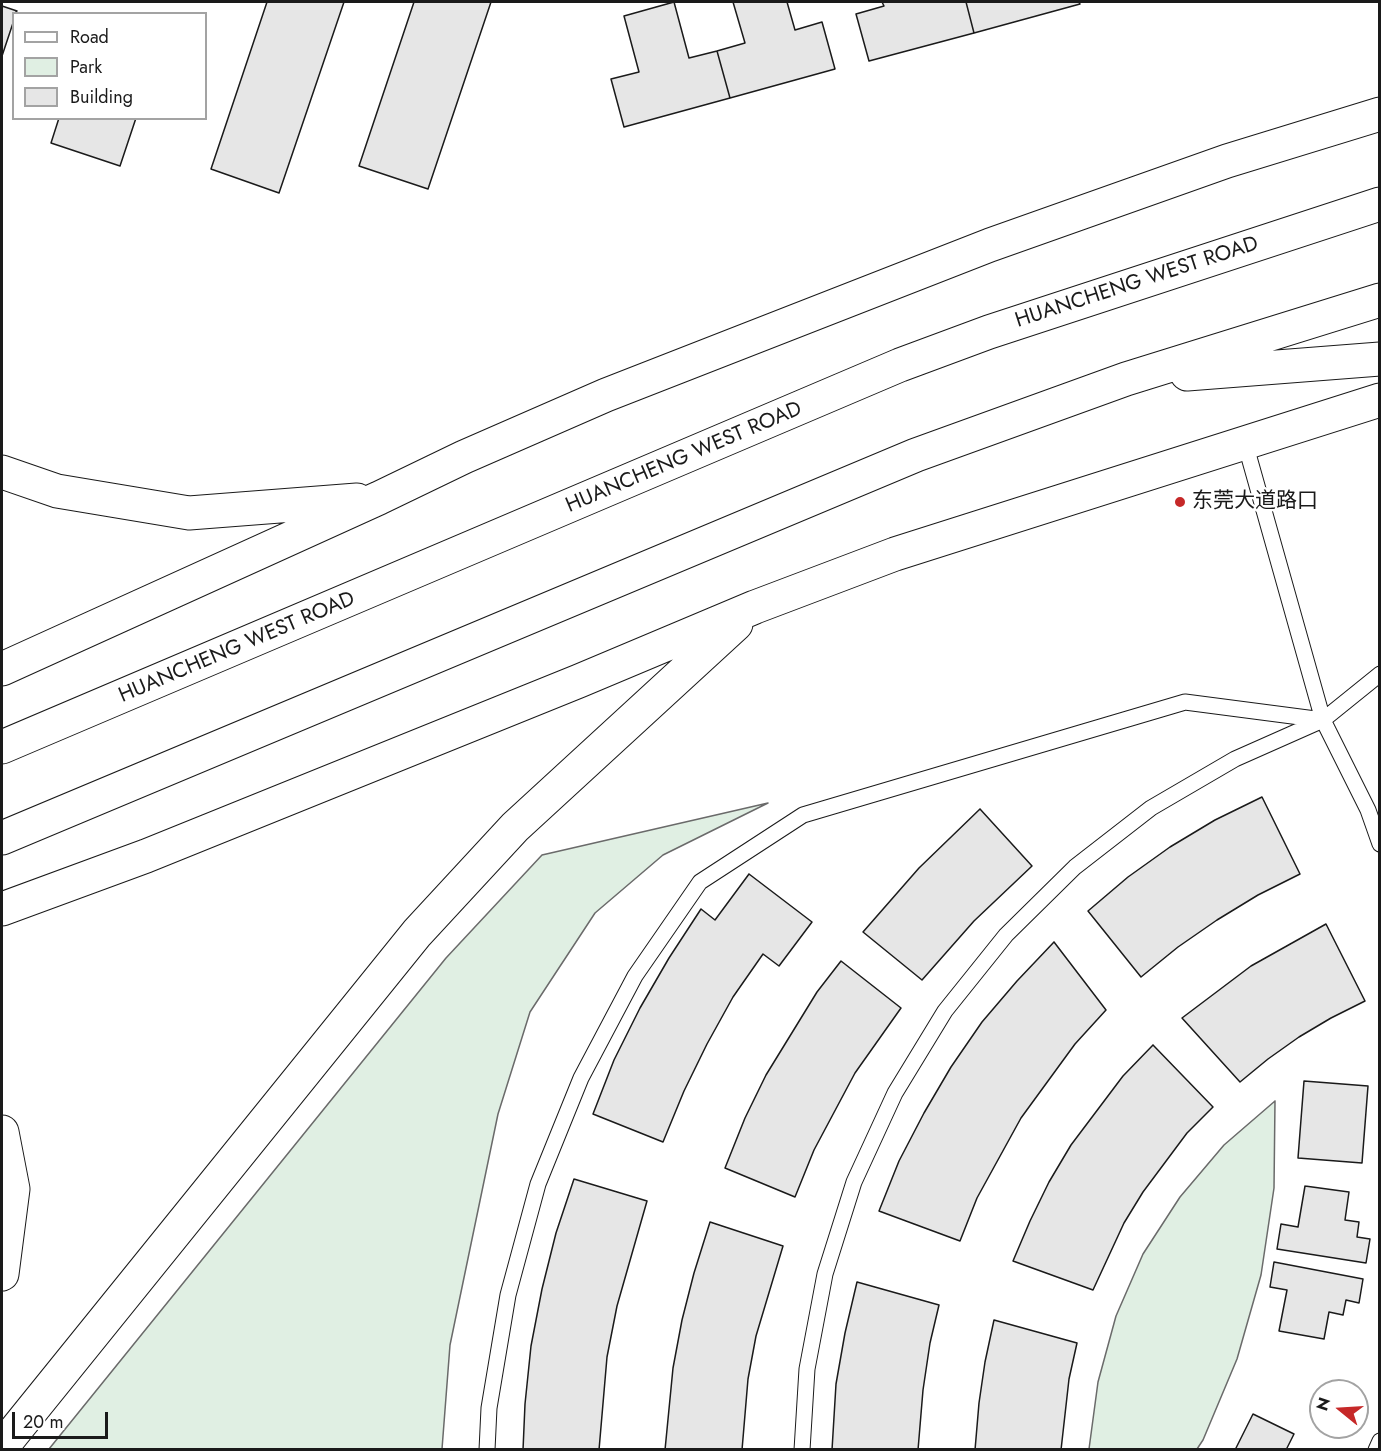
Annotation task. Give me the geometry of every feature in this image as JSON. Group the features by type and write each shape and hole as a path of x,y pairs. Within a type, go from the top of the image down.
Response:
{"main road":[{"path":"2,669 606,395 990,245 1227,161 1380,114"},
{"name":"HUANCHENG WEST ROAD","path":"2,747 900,365 989,332 1380,204"},
{"path":"2,838 916,455 1126,379 1380,300"},
{"path":"1126,379 1380,359"},
{"path":"2,909 146,856 579,681 755,607 895,554 1380,400"},
{"path":"2,472 57,490 189,513 379,498"},
{"path":"2,1447 417,933 515,827 755,607"},
{"path":"2,1132 13,1189 2,1274"}],"lane":[{"path":"1245,443 1323,720 1368,810 1380,844"},
{"path":"801,1449 807,1369 825,1274 854,1182 895,1093 945,1011 1006,935 1075,867 1151,808 1235,759 1323,720 1380,674"},
{"path":"487,1449 489,1408 508,1295 538,1184 581,1078 635,976 700,882 803,815 1185,702 1323,720"},
{"path":"1376,1449 1380,1441"}],"green space":[{"path":"768,803 663,855 595,913 530,1012 498,1114 450,1345 442,1449 49,1449 446,958 542,855"},
{"path":"1275,1101 1274,1188 1261,1275 1237,1359 1203,1440 1197,1449 1089,1449 1098,1382 1116,1316 1143,1254 1180,1197 1224,1145"}],"building":[{"path":"267,2 344,2 279,193 211,169"},
{"path":"414,2 491,2 428,189 359,166"},
{"path":"674,2 689,58 717,51 730,98 624,127 611,79 639,72 624,16"},
{"path":"733,2 787,2 795,30 822,22 835,69 730,98 717,51 745,43"},
{"path":"882,2 966,2 974,33 869,61 856,14 884,6"},
{"path":"966,2 1079,2 1080,4 974,33"},
{"path":"2,6 17,11 12,12 12,26 2,56"},
{"path":"58,120 135,120 120,166 51,143"},
{"path":"1262,797 1300,874 1258,895 1217,920 1178,947 1141,977 1088,911 1128,877 1170,847 1215,820"},
{"path":"980,809 1032,866 974,921 922,980 863,932 919,868"},
{"path":"749,874 812,922 779,966 763,954 733,997 684,1091 663,1142 593,1114 614,1060 669,958 701,909 715,920"},
{"path":"1326,924 1365,1001 1299,1037 1240,1082 1182,1018 1251,966"},
{"path":"1054,942 1106,1010 1075,1044 1021,1118 977,1198 960,1241 879,1211 899,1161 951,1067 982,1022"},
{"path":"841,961 901,1008 855,1073 814,1150 795,1197 725,1168 745,1118 766,1075 817,992"},
{"path":"1153,1045 1213,1107 1187,1133 1143,1192 1124,1223 1093,1290 1013,1261 1049,1182 1071,1145 1123,1076"},
{"path":"1304,1081 1368,1086 1362,1163 1298,1158"},
{"path":"574,1179 647,1201 617,1306 607,1357 599,1450 523,1450 531,1346 556,1233"},
{"path":"1305,1186 1349,1192 1345,1220 1359,1222 1357,1237 1370,1239 1366,1263 1277,1249 1281,1224 1298,1227"},
{"path":"710,1222 783,1246 756,1336 748,1379 742,1450 665,1450 673,1368 682,1320"},
{"path":"1274,1262 1363,1279 1359,1303 1346,1300 1343,1315 1329,1312 1324,1339 1279,1331 1287,1290 1270,1287"},
{"path":"857,1282 939,1305 930,1343 923,1390 918,1450 832,1450 836,1384"},
{"path":"994,1320 1077,1343 1069,1379 1061,1450 975,1450 979,1403"},
{"path":"1253,1414 1294,1434 1286,1450 1235,1450"}],"place":[{"name":"东莞大道路口","path":"1180,502"}]}
